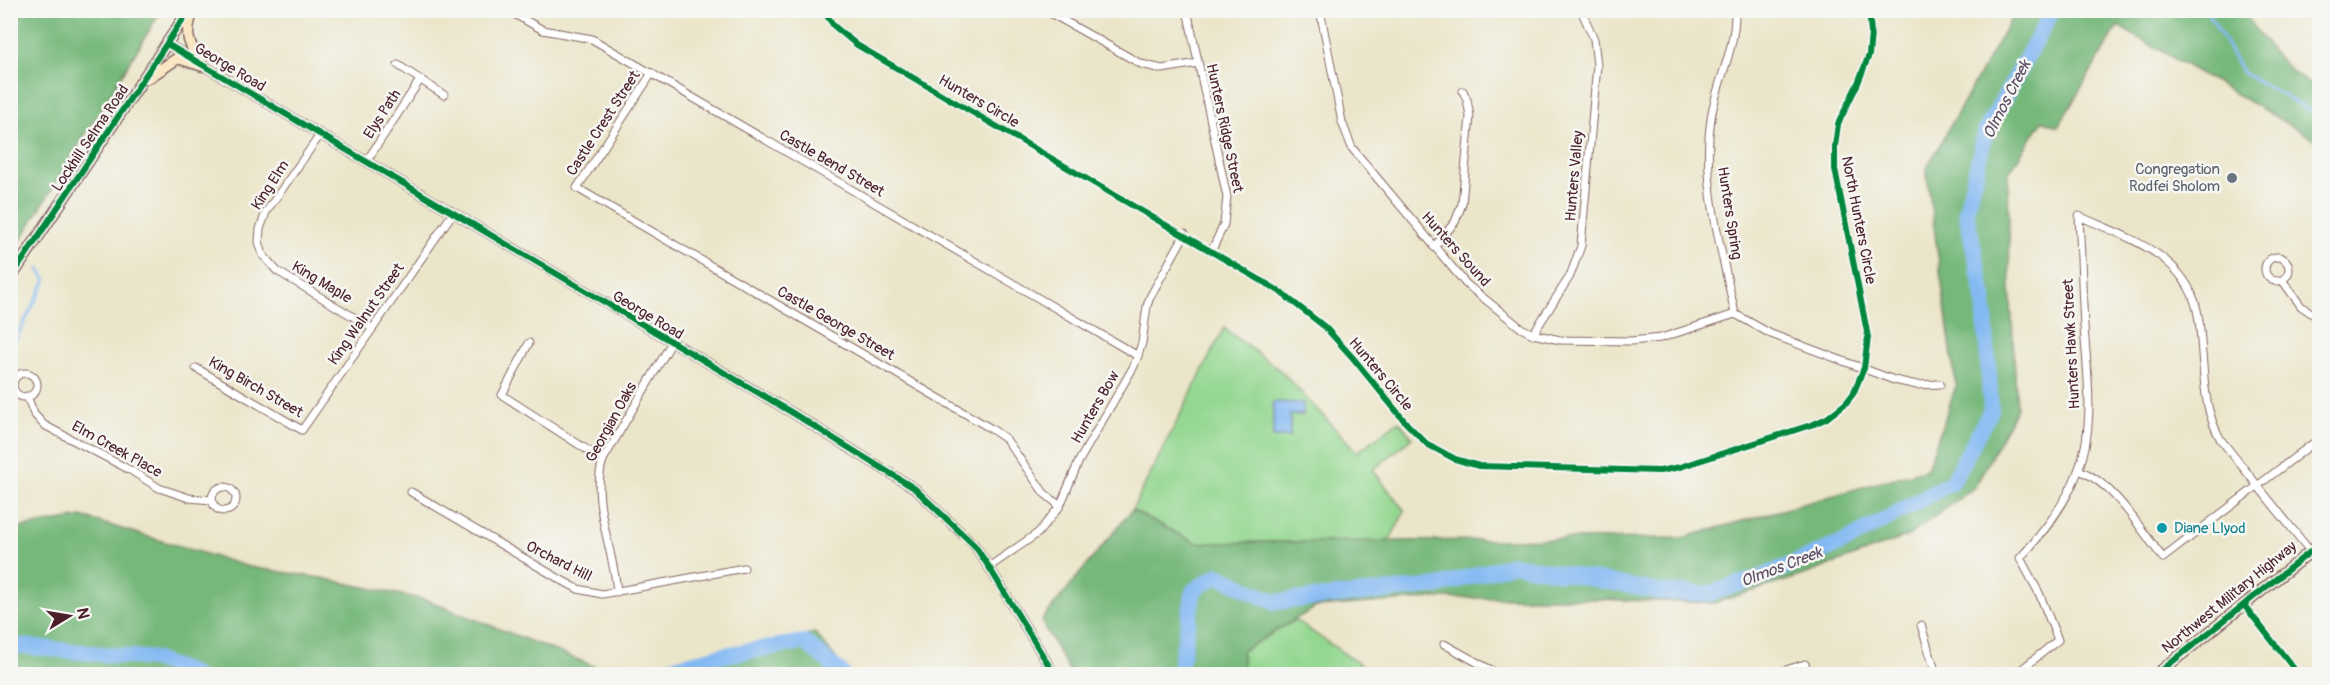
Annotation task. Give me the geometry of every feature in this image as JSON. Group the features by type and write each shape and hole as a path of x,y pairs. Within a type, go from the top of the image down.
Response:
{"main road":[{"name":"Lockhill Selma Road","path":"10,279 191,10"},
{"path":"191,10 187,33 191,47 203,66"},
{"path":"141,83 178,58 203,66"},
{"name":"Northwest Military Highway","path":"2157,675 2319,544"}],"street":[{"name":"Castle Bend Street","path":"507,10 543,30 592,39 1138,356"},
{"name":"Hunters Circle","path":"823,10 834,26 857,45 1185,234 1279,291 1312,315 1353,358 1407,424 1427,444 1455,459 1479,466 1645,471 1680,467 1827,418 1853,394 1864,368"},
{"path":"1045,10 1141,64 1162,69 1198,63"},
{"name":"Hunters Ridge Street","path":"1187,10 1227,197 1224,224 1212,250"},
{"name":"Hunters Sound","path":"1320,10 1337,100 1348,140 1357,156 1478,296 1521,328 1533,334 1560,340 1631,341 1661,338 1735,314"},
{"name":"Hunters Valley","path":"1533,334 1570,276 1581,246 1597,65 1594,39 1581,10"},
{"name":"Hunters Spring","path":"1735,10 1731,54 1711,118 1708,166 1710,190 1735,314"},
{"name":"North Hunters Circle","path":"1864,368 1868,347 1868,327 1834,158 1838,124 1869,55 1871,33 1869,10"},
{"name":"George Road","path":"167,44 801,418 914,488 975,546 990,567 1054,675"},
{"name":"Elys Path","path":"398,65 444,95"},
{"name":"Castle Crest Street","path":"577,188 652,73"},
{"name":"Elys Path","path":"366,162 420,80"},
{"path":"1434,247 1455,222 1462,204 1470,116 1463,91"},
{"name":"King Elm","path":"263,255 259,242 260,229 266,212 320,135"},
{"name":"Castle George Street","path":"577,188 990,428 1006,439 1038,486 1060,506"},
{"name":"King Walnut Street","path":"302,430 453,213"},
{"name":"Hunters Hawk Street","path":"2016,675 2058,640 2040,593 2020,558 2054,517 2065,499 2079,470 2085,444 2089,401 2079,216 2140,244 2165,259 2183,278 2198,311 2206,400 2210,417 2221,440 2258,486"},
{"name":"Hunters Bow","path":"990,567 1038,533 1060,506 1079,461 1134,366 1150,297 1185,234"},
{"name":"King Maple","path":"263,255 277,271 372,328"},
{"path":"2282,280 2301,306 2319,319"},
{"path":"1735,314 1771,334 1894,380 1917,385 1940,384"},
{"name":"Georgian Oaks","path":"617,592 599,493 598,475 603,460 672,342"},
{"path":"529,343 502,395 603,460"},
{"name":"King Birch Street","path":"196,368 302,430"},
{"name":"Elm Creek Place","path":"29,374 35,380 36,389 27,396 20,395 14,389 13,375 29,374"},
{"name":"Elm Creek Place","path":"27,396 34,414 44,424 159,488 189,498 212,500"},
{"path":"2079,470 2099,481 2114,496 2163,558 2319,438"},
{"path":"2258,486 2310,551"},
{"name":"Orchard Hill","path":"411,492 578,589 602,594 744,568"},
{"path":"2244,605 2298,675"},
{"path":"1922,625 1936,675"},
{"path":"1444,644 1498,675"},
{"path":"1773,675 1805,664 1809,675"}],"green space":[{"path":"2016,10 2243,11 2284,65 2319,90 2319,142 2118,26 2058,127 2043,120 2008,174 2010,286 2017,408 1975,487 1908,536 1804,575 1714,603 1561,598 1436,598 1316,607 1242,651 1243,674 1071,674 1041,621 1132,510 1196,543 1682,538 1927,469 1956,386 1926,169"},
{"path":"10,11 161,11 11,256"},
{"path":"1224,328 1282,372 1357,452 1399,421 1412,438 1373,470 1405,511 1389,541 1196,543 1132,510"},
{"path":"82,517 249,567 321,578 426,600 614,674 11,674 11,525 16,528"},
{"path":"1295,620 1374,674 1243,674 1242,651"},
{"path":"815,633 849,674 614,674"}],"water":[{"path":"1273,402 1303,403 1303,415 1290,415 1290,437 1273,437"}],"waterway":[{"name":"Olmos Creek","path":"1179,674 1194,590 1218,575 1274,602 1438,586 1513,564 1661,592 1708,594 1764,576 1849,540 1952,482 1991,410 1984,298 1966,211 1986,130 2053,10"},
{"path":"2207,10 2243,73 2320,116"},
{"path":"10,227 18,239"},
{"path":"10,350 46,280 39,269"},
{"name":"Olmos Creek","path":"646,674 724,655 805,642 843,674"},
{"name":"Olmos Creek","path":"10,645 153,659 193,674"}],"cycle path":[{"path":"10,279 189,10"},
{"path":"823,10 834,26 857,45 1279,291 1325,327 1407,424 1427,444 1455,459 1479,466 1660,471 1680,467 1814,424 1827,418 1846,403 1853,394 1864,368 1868,337 1835,169 1835,146 1838,124 1869,55 1871,33 1869,10"},
{"path":"167,44 791,412 914,488 975,546 1054,674"},
{"path":"2157,674 2320,544"},
{"path":"2244,605 2298,674"}],"place":[{"name":"Congregation Rodfei Sholom","path":"2232,178"},
{"name":"Diane Llyod","path":"2162,528"}]}
